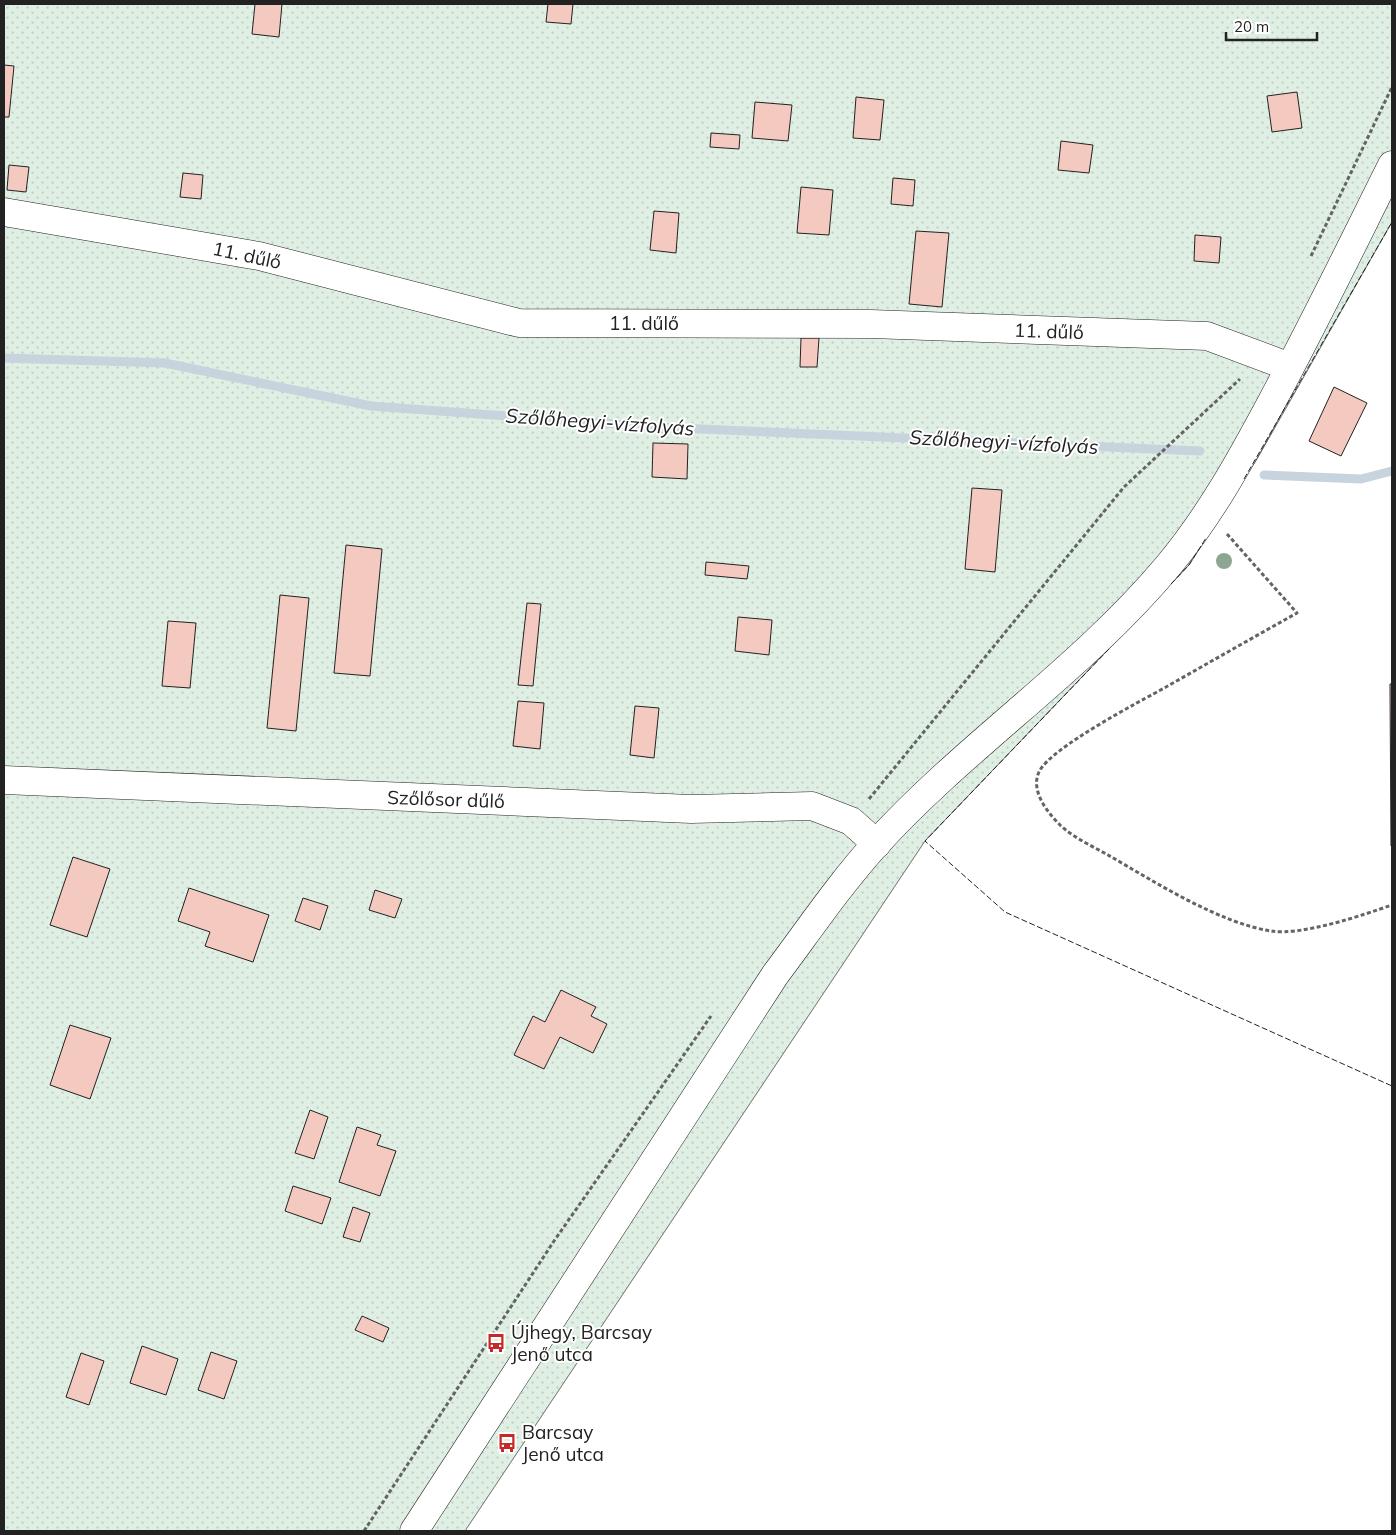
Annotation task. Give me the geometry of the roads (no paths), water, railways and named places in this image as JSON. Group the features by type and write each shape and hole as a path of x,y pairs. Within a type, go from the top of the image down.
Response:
{"street":[{"path":"414,1531 775,975 840,887 877,844 940,782 1026,707 1124,616 1169,565 1208,513 1290,368 1392,165"},
{"name":"11. dűlő","path":"4,212 259,256 519,323 871,324 1207,336 1290,368"},
{"name":"Szőlősor dűlő","path":"4,780 691,809 812,806 851,822 877,844"}],"waterway":[{"name":"Szőlőhegyi-vízfolyás","path":"4,358 165,363 371,406 656,427 1200,451"},
{"path":"1264,475 1361,479 1392,471"}],"place":[{"name":"Újhegy, Barcsay Jenő utca","path":"496,1343"},
{"name":"Barcsay Jenő utca","path":"507,1443"}]}
